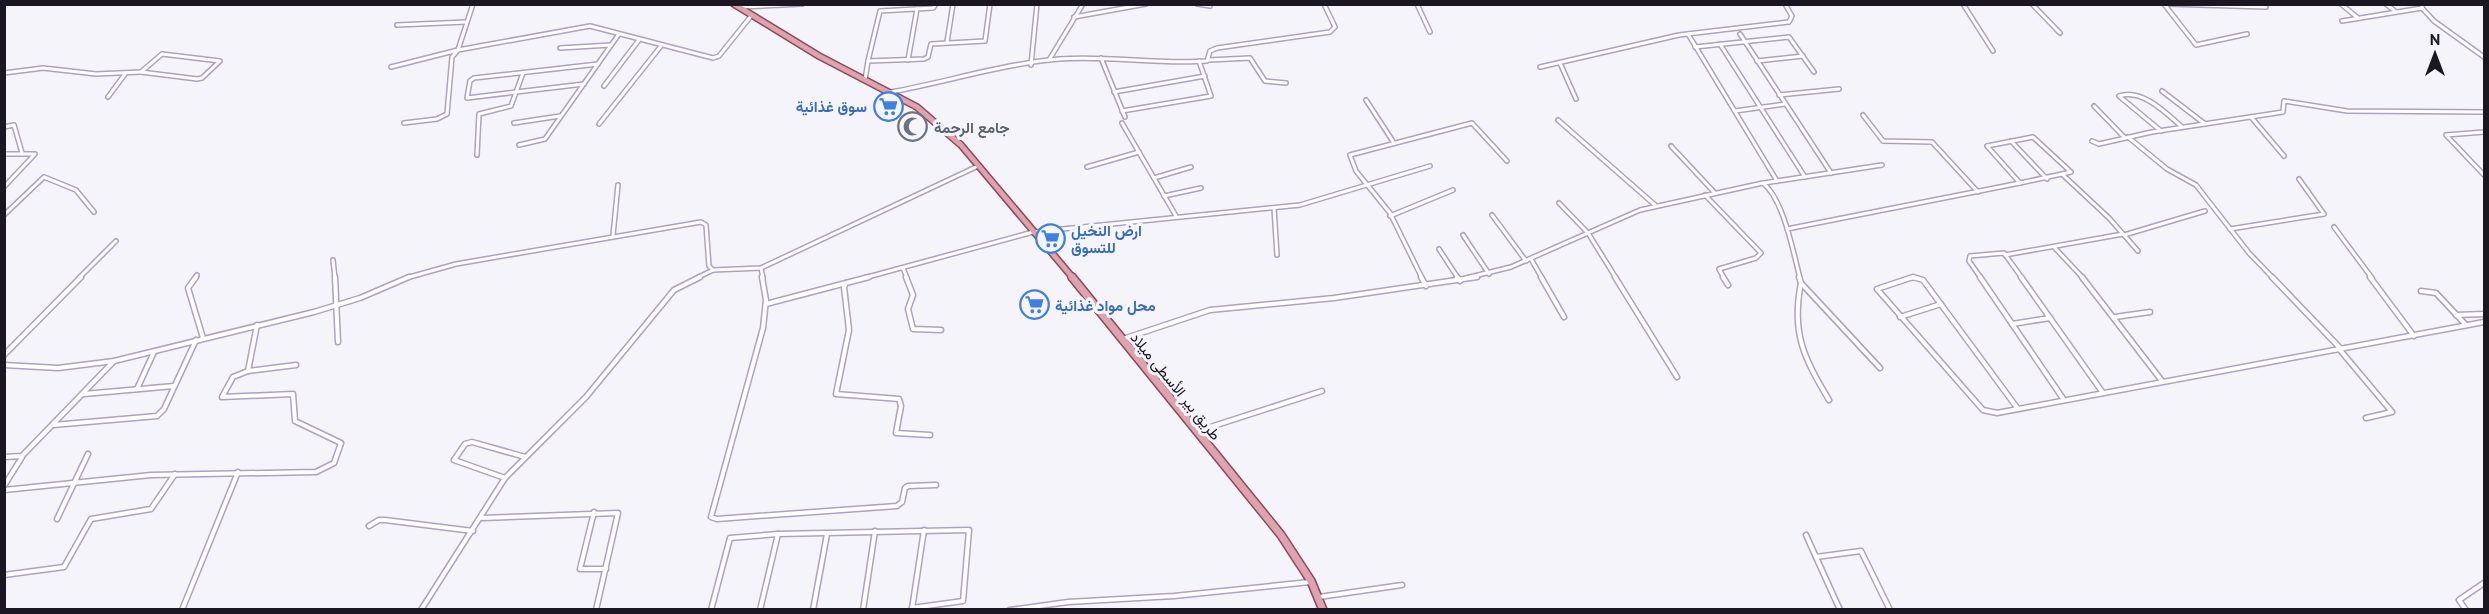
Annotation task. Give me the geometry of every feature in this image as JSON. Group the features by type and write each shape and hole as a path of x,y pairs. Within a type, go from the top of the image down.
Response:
{"main road":[{"name":"طريق بير الأسطى ميلاد","path":"736,6 864,80 904,99 940,125 978,166 1123,339 1281,535 1311,581 1323,609"}],"street":[{"path":"404,123 437,118 447,114 453,54 458,50 473,4"},
{"path":"736,6 802,4"},
{"path":"864,80 880,11 933,8 936,4"},
{"path":"948,42 953,4"},
{"path":"868,61 926,59 930,44 985,41 990,4"},
{"path":"1031,64 1037,4"},
{"path":"1049,61 1083,4"},
{"path":"1074,17 1146,4"},
{"path":"1197,4 1210,6"},
{"path":"1209,60 1210,51 1216,48 1330,32 1335,27 1324,4"},
{"path":"1417,4 1430,32"},
{"path":"1540,67 1688,34 1789,22 1792,16 1785,4"},
{"path":"1963,4 1993,51"},
{"path":"2032,4 2060,33"},
{"path":"2165,4 2266,7 2264,4"},
{"path":"2165,4 2196,45 2247,34"},
{"path":"2341,4 2358,18"},
{"path":"2386,4 2396,13"},
{"path":"2342,21 2396,13 2422,6 2484,57"},
{"path":"908,60 917,9"},
{"path":"391,67 458,50 587,26 716,58 751,16"},
{"path":"397,25 466,22"},
{"path":"519,145 543,141 619,34"},
{"path":"1688,34 1777,181"},
{"path":"1740,34 1831,173"},
{"path":"1695,47 1789,37 1814,72"},
{"path":"604,86 639,39"},
{"path":"1720,44 1805,177"},
{"path":"560,48 611,45"},
{"path":"599,124 661,46"},
{"path":"4,73 43,68 93,74 141,72 200,79 220,61 162,54 141,72"},
{"path":"1757,61 1803,56"},
{"path":"891,92 1049,61 1101,58 1199,61 1250,58 1265,81 1286,83"},
{"path":"1101,58 1125,117"},
{"path":"1122,111 1211,96 1199,61"},
{"path":"1560,63 1576,99"},
{"path":"584,84 467,99 471,80 598,64"},
{"path":"108,97 126,73"},
{"path":"477,155 479,114 509,107 523,73"},
{"path":"1114,92 1205,76"},
{"path":"904,99 911,89"},
{"path":"1779,95 1839,89"},
{"path":"2162,91 2206,125"},
{"path":"2161,131 2119,96 2126,92 2136,94 2182,128"},
{"path":"1366,100 1394,143"},
{"path":"2092,141 2101,144 2126,137 2283,112 2284,101 2347,111 2484,112"},
{"path":"1735,111 1785,104"},
{"path":"2094,106 2126,137 2167,169 2196,184 2229,229 2340,350 2392,412 2366,418"},
{"path":"1863,115 1883,141 1932,142 1978,192"},
{"path":"514,123 560,116"},
{"path":"2251,117 2284,156"},
{"path":"1558,120 1655,206"},
{"path":"1122,123 1176,216"},
{"path":"1426,286 1390,216 1376,192 1367,185 1356,170 1350,154 1473,123 1507,161"},
{"path":"4,127 14,125 22,153"},
{"path":"2483,172 2446,135 2484,132"},
{"path":"1787,230 2048,179 2071,171 2037,138 1989,145 1987,148 2020,184"},
{"path":"2011,140 2048,179"},
{"path":"1671,146 1714,193"},
{"path":"1087,167 1139,152"},
{"path":"4,187 35,154 5,154"},
{"path":"1123,339 1210,310 1251,304 1334,298 1461,281 1528,260 1655,206 1763,183 1882,165"},
{"path":"421,609 482,518 504,478 586,397 674,290 713,270 761,268 978,166"},
{"path":"765,304 1033,232 1274,208 1320,200 1430,166"},
{"path":"1154,178 1191,167"},
{"path":"2063,175 2124,234 2138,251"},
{"path":"4,215 44,177 76,190 94,212"},
{"path":"2229,229 2324,214 2299,179"},
{"path":"1763,183 1769,188 1787,230 1801,283 1797,305 1797,339 1800,351 1829,400"},
{"path":"613,235 618,185"},
{"path":"1164,196 1201,188"},
{"path":"1390,216 1453,190"},
{"path":"1704,195 1761,253 1756,258 1719,268 1728,285"},
{"path":"1559,203 1588,233 1677,377"},
{"path":"1274,208 1277,255"},
{"path":"2064,400 1969,259 1973,255 1996,252 2005,255 2124,234 2205,211"},
{"path":"1492,215 1528,260 1564,317"},
{"path":"4,365 58,368 114,361 338,306 403,279 456,264 613,235 701,222 707,228 710,266 713,270"},
{"path":"2334,227 2414,336"},
{"path":"1463,235 1489,274"},
{"path":"4,355 116,241"},
{"path":"2054,247 2085,278 2162,381"},
{"path":"1439,249 1461,281"},
{"path":"2005,255 2103,393"},
{"path":"333,260 338,306 338,342"},
{"path":"761,268 765,304 756,359 711,517 717,519 897,506 902,502 905,488 908,486 936,485"},
{"path":"903,268 913,295 908,309 913,329 941,330"},
{"path":"197,275 188,288 203,338"},
{"path":"2018,409 1923,280 1917,277 1878,288 1900,317 1983,410 1989,413 2018,409 2340,350 2484,322"},
{"path":"846,283 843,289 848,314 848,343 836,394 899,399 901,406 896,433 930,435"},
{"path":"1801,283 1825,306 1880,368"},
{"path":"2421,291 2436,293 2467,326"},
{"path":"1900,317 1941,304"},
{"path":"2114,317 2150,312"},
{"path":"2456,315 2484,314"},
{"path":"2012,324 2050,318"},
{"path":"248,371 257,325"},
{"path":"53,425 158,416 164,409 196,340"},
{"path":"137,389 154,351"},
{"path":"4,488 22,456 114,361"},
{"path":"4,488 175,474 316,472 334,462 341,450 341,443 295,421 293,394 222,397 233,377 248,371 268,371 296,365"},
{"path":"83,394 174,386"},
{"path":"1198,432 1322,391"},
{"path":"504,478 454,460 469,442 525,457"},
{"path":"57,519 88,454"},
{"path":"4,457 22,456"},
{"path":"182,609 238,472"},
{"path":"4,575 64,567 91,519 151,509 175,474"},
{"path":"482,518 616,511 619,514 596,609"},
{"path":"594,512 580,569 606,568"},
{"path":"369,526 379,520 385,520 472,531"},
{"path":"711,609 730,538 874,531 924,530 970,531 964,598 956,604 912,609 924,530"},
{"path":"863,609 874,531"},
{"path":"760,609 778,534"},
{"path":"813,609 827,534"},
{"path":"1806,535 1840,609"},
{"path":"1816,557 1861,552 1890,609"},
{"path":"1010,609 1068,602 1174,596 1311,581"},
{"path":"2466,609 2459,600 2484,583"},
{"path":"1319,597 1402,585"}],"place":[{"name":"سوق غذائية","path":"888,106"},
{"name":"جامع الرحمة","path":"913,127"},
{"name":"ارض النخيل للتسوق","path":"1050,239"},
{"name":"محل مواد غذائية","path":"1034,305"}]}
